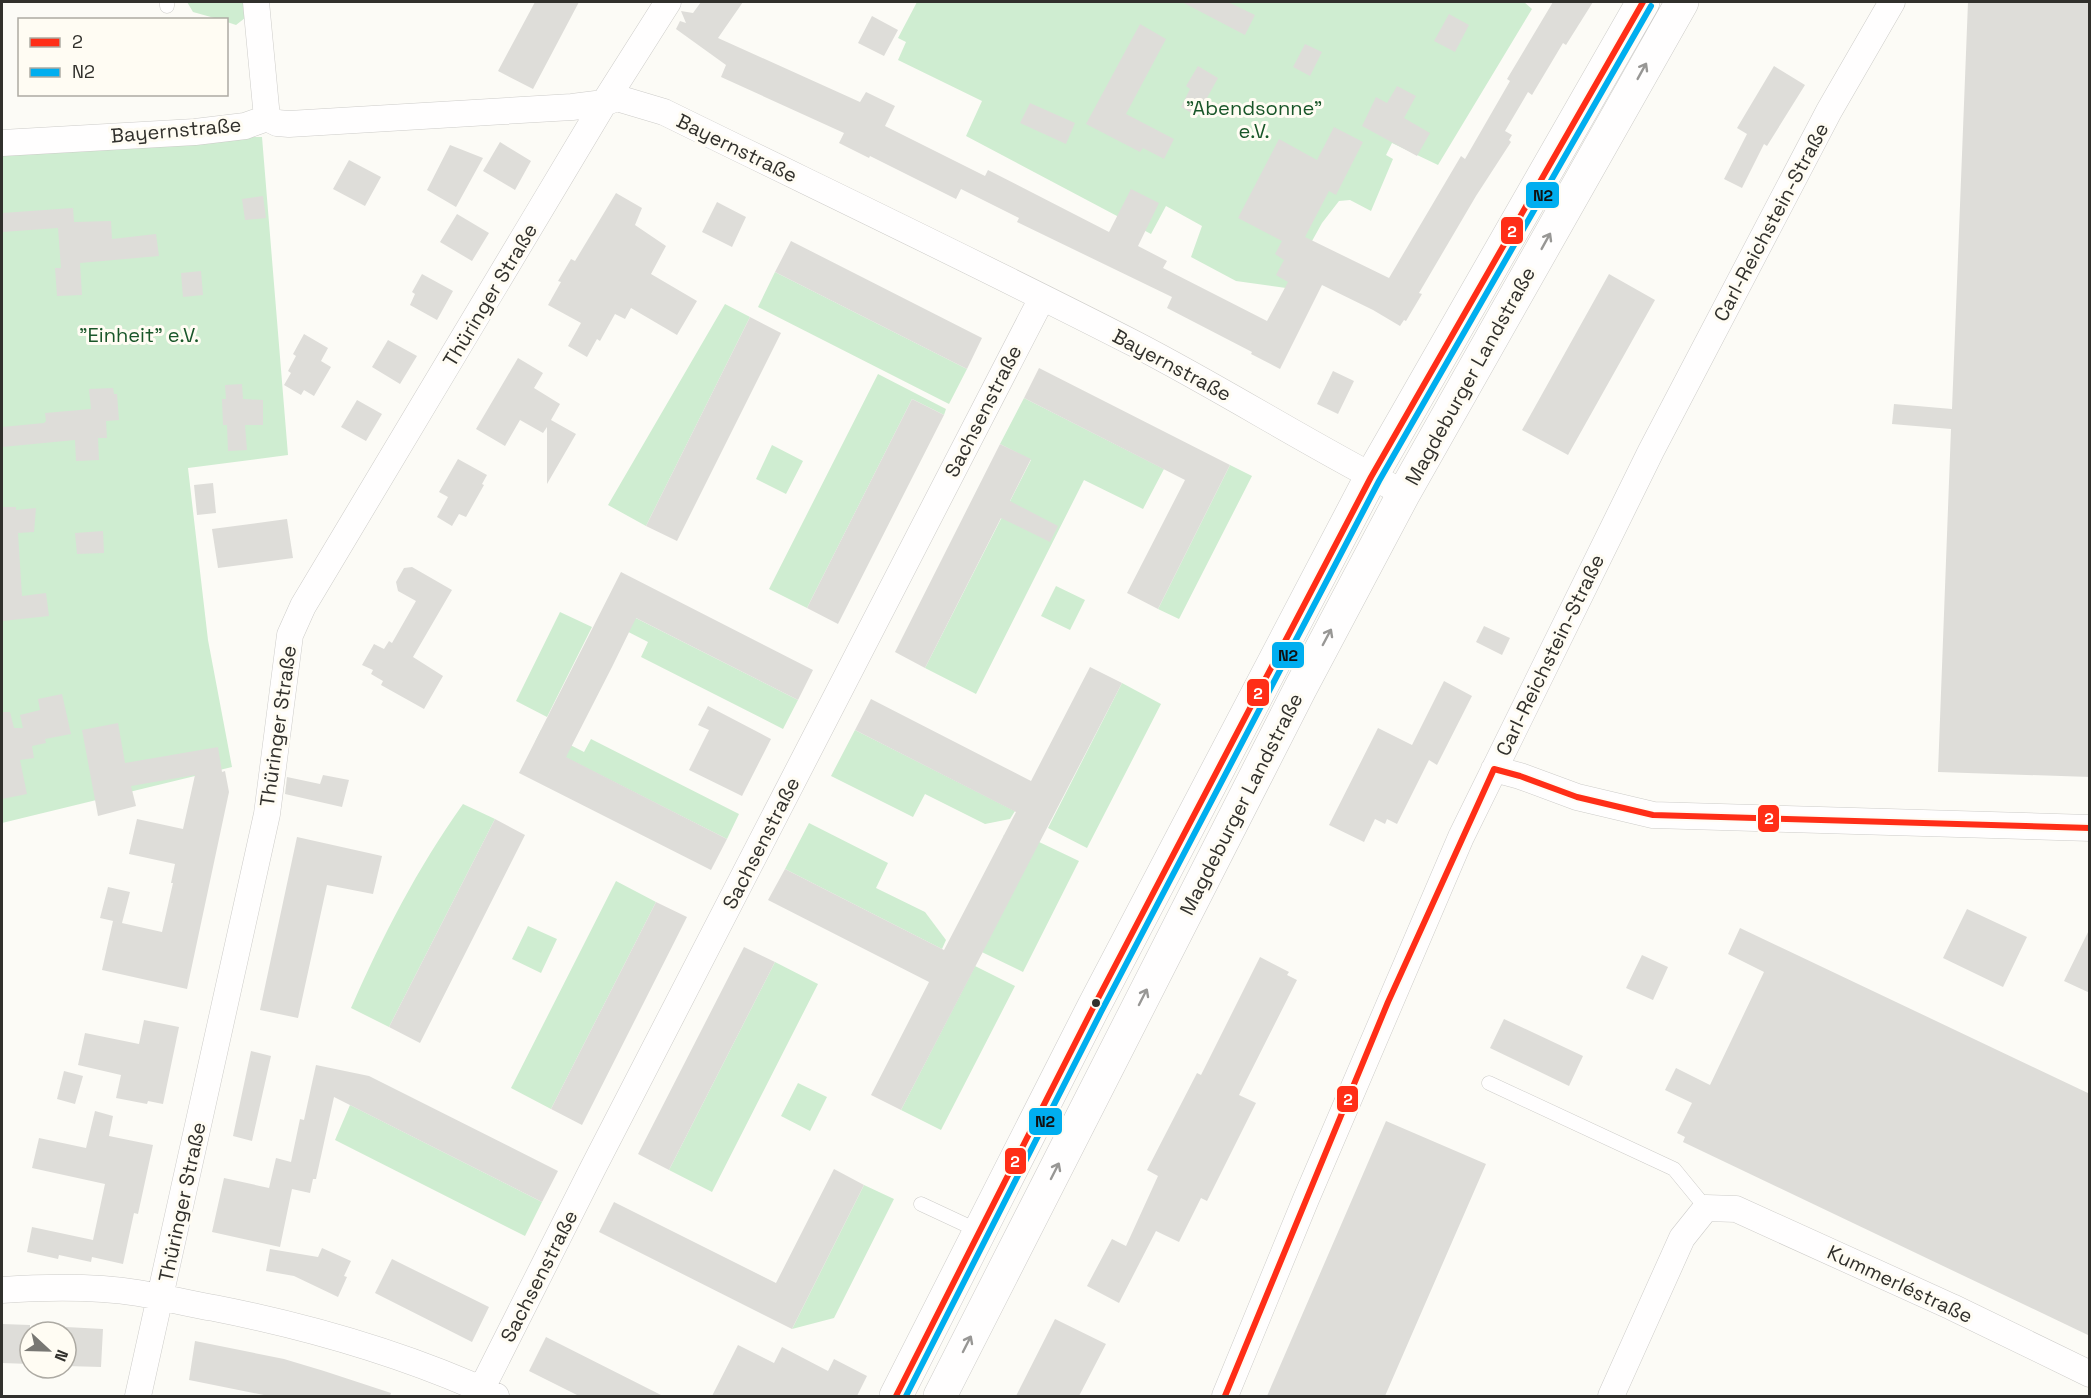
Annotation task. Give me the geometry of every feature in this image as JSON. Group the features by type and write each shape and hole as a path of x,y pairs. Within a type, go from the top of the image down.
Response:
{"main road":[{"name":"Magdeburger Landstraße","path":"896,1396 1093,1008 1371,477 1643,2"},
{"name":"Magdeburger Landstraße","path":"940,1396 1299,688 1404,493 1682,2"}],"street":[{"path":"256,2 267,118"},
{"name":"Thüringer Straße","path":"138,1396 267,814 290,635 303,606 604,103 668,2"},
{"name":"Carl-Reichstein-Straße","path":"1226,1396 1306,1199 1426,916 1494,769 1656,441 1813,141 1892,2"},
{"name":"Bayernstraße","path":"2,143 195,132 245,126 267,118 277,123 289,124 526,110 604,103 617,98 663,112 1137,345 1371,477 1404,493"},
{"name":"Sachsenstraße","path":"489,1393 597,1160 1042,298"},
{"path":"1494,769 1577,797 1653,815 2090,828"},
{"path":"1611,1396 1682,1238 1706,1208"},
{"name":"Kummerléstraße","path":"1706,1208 1736,1209 1952,1307 2090,1374"},
{"path":"2,1290 93,1288 137,1293 257,1317 339,1338 436,1371 489,1393"}],"lane":[{"path":"1489,1083 1674,1169 1706,1208"},
{"path":"921,1204 981,1232"}],"green space":[{"path":"187,2 244,2 245,18 236,25 228,22 228,18 214,18 193,12"},
{"name":"\"Abendsonne\" e.V.","path":"917,2 1524,2 1532,9 1438,165 1392,143 1386,155 1393,159 1371,211 1350,200 1339,201 1322,223 1286,288 1236,281 1191,257 1202,226 1166,206 1151,234 966,136 982,101 898,60 906,42 898,38"},
{"name":"\"Einheit\" e.V.","path":"262,137 288,455 188,468 208,640 232,767 2,823 2,139"},
{"path":"775,272 967,369 949,404 758,307"},
{"path":"725,304 750,317 646,526 608,505"},
{"path":"878,374 946,409 944,415 912,399 807,608 769,589"},
{"path":"1024,398 1164,469 1143,509 1084,480 976,694 925,668 1031,460 1000,444"},
{"path":"772,445 803,461 786,494 756,479"},
{"path":"1230,465 1252,476 1179,619 1158,609"},
{"path":"1056,586 1085,600 1070,630 1041,616"},
{"path":"606,603 798,700 783,729 641,657 648,642 599,617"},
{"path":"560,612 592,627 547,717 516,701"},
{"path":"1122,683 1161,704 1087,848 1048,828"},
{"path":"541,730 584,752 591,739 739,814 727,839 535,742"},
{"path":"855,730 1015,811 1010,819 985,824 925,794 913,817 831,776"},
{"path":"463,804 495,819 389,1027 351,1008 402,903 446,828"},
{"path":"809,823 888,863 876,888 925,912 946,940 942,949 785,869"},
{"path":"1014,830 1079,861 1023,972 961,942 1033,852 1003,836"},
{"path":"616,881 656,902 551,1109 511,1088"},
{"path":"528,926 557,939 541,973 512,959"},
{"path":"775,962 818,984 712,1192 669,1170"},
{"path":"975,966 1015,986 941,1130 901,1110"},
{"path":"798,1083 827,1097 810,1131 781,1116"},
{"path":"350,1105 542,1202 525,1236 335,1140"},
{"path":"864,1185 894,1199 834,1318 792,1329"}],"building":[{"path":"535,2 579,2 533,89 498,71"},
{"path":"701,2 743,2 718,38 860,102 866,92 895,106 885,126 985,176 988,170 1109,232 1131,189 1159,203 1138,246 1167,261 1163,268 1267,321 1288,282 1276,275 1284,260 1275,254 1282,241 1238,218 1279,139 1317,160 1334,127 1363,142 1336,195 1329,191 1305,237 1389,278 1461,156 1465,159 1510,81 1507,79 1553,2 1593,2 1566,45 1563,43 1532,95 1528,92 1505,131 1512,135 1509,140 1511,142 1419,293 1422,294 1406,321 1404,320 1400,326 1322,285 1280,369 1167,308 1172,297 1017,222 1019,218 961,189 956,199 870,156 869,158 839,143 844,133 721,77 726,65 676,29 680,21 686,23 681,11 693,13"},
{"path":"1182,2 1228,2 1255,15 1245,35"},
{"path":"1968,2 2090,2 2090,777 1938,772 1951,429 1892,424 1894,404 1952,409"},
{"path":"1449,14 1469,25 1455,52 1434,41"},
{"path":"872,16 898,30 884,56 858,43"},
{"path":"1140,24 1166,39 1126,114 1174,139 1164,159 1143,148 1140,152 1086,124"},
{"path":"1305,44 1322,52 1310,76 1293,67"},
{"path":"1198,66 1218,78 1197,116 1181,107 1190,89 1186,86"},
{"path":"1774,66 1805,85 1767,146 1764,144 1742,188 1724,179 1747,134 1737,128"},
{"path":"1397,86 1416,96 1404,118 1430,133 1417,156 1362,126 1376,97 1387,103"},
{"path":"1030,103 1075,123 1066,144 1020,123"},
{"path":"500,142 531,161 515,190 483,171"},
{"path":"450,145 483,158 456,207 427,190"},
{"path":"349,160 381,177 365,206 333,189"},
{"path":"616,193 642,208 635,225 666,246 651,274 697,301 677,335 631,308 625,319 615,314 600,341 597,339 587,357 568,346 581,323 548,305 571,259 575,261"},
{"path":"263,196 266,218 245,220 242,199"},
{"path":"717,202 746,217 732,247 702,232"},
{"path":"73,208 74,222 111,221 112,239 156,234 159,256 80,263 82,295 57,296 55,268 61,268 58,228 2,232 2,213"},
{"path":"457,214 489,233 472,261 440,242"},
{"path":"791,241 982,338 967,369 775,272"},
{"path":"201,271 203,295 183,297 181,273"},
{"path":"422,274 453,291 437,320 410,305 415,294 412,292"},
{"path":"1609,274 1655,300 1568,455 1522,430"},
{"path":"750,317 781,333 677,541 646,526"},
{"path":"304,334 328,348 321,361 331,367 314,396 304,390 301,395 284,385 291,373 288,371 296,356 293,354"},
{"path":"388,340 417,356 400,384 372,367"},
{"path":"518,358 543,373 534,388 560,404 551,420 576,434 547,484 547,427 543,433 520,420 505,446 476,429"},
{"path":"1039,368 1230,465 1158,609 1127,593 1185,480 1024,398"},
{"path":"1333,371 1354,381 1338,414 1317,404"},
{"path":"242,384 243,399 263,400 263,425 245,425 247,450 228,451 227,425 223,425 222,399 226,399 225,385"},
{"path":"113,388 114,394 117,394 119,420 106,421 107,438 98,438 99,460 76,461 75,440 2,447 2,427 44,423 45,413 91,409 89,389"},
{"path":"912,399 944,415 838,624 807,608"},
{"path":"357,400 382,414 366,441 341,427"},
{"path":"1000,444 1031,459 1010,501 1058,526 1050,542 1001,518 925,668 895,652"},
{"path":"458,459 487,475 466,517 459,514 452,526 437,517 448,497 439,492"},
{"path":"213,483 216,513 197,515 194,485"},
{"path":"2,507 16,507 16,510 36,508 34,532 18,533 22,596 46,593 49,616 2,621"},
{"path":"287,519 293,558 218,568 212,529"},
{"path":"103,531 104,553 77,554 75,533"},
{"path":"412,567 452,590 413,657 443,676 424,709 381,685 383,681 371,674 373,670 362,665 374,644 384,649 389,641 392,643 416,601 398,591 396,582 404,568"},
{"path":"621,572 813,670 798,700 636,618 566,757 727,839 711,870 519,773"},
{"path":"1484,626 1510,638 1502,655 1476,642"},
{"path":"1090,667 1122,683 901,1110 871,1095 929,982 768,900 785,869 944,950 1016,812 855,730 871,699 1031,781"},
{"path":"1444,681 1472,696 1437,765 1429,760 1397,824 1387,819 1385,824 1375,819 1364,842 1329,825 1378,728 1412,745"},
{"path":"62,694 71,734 45,739 46,743 32,746 34,758 20,760 27,794 2,799 2,712 10,712 14,728 23,728 20,715 40,710 38,699"},
{"path":"708,706 771,739 742,796 689,770 709,730 698,725"},
{"path":"118,723 125,763 218,747 222,772 225,771 229,792 187,989 102,970 113,921 162,932 175,864 129,854 137,819 183,829 195,775 131,786 136,806 98,816 82,730"},
{"path":"323,775 349,780 342,807 285,794 287,777 320,784"},
{"path":"495,819 525,835 420,1043 389,1027"},
{"path":"297,837 382,856 373,894 327,885 298,1018 260,1010"},
{"path":"108,887 130,892 122,923 100,918"},
{"path":"656,902 687,917 582,1125 551,1109"},
{"path":"1967,909 2027,937 2003,987 1943,958"},
{"path":"1740,928 2090,1094 2090,1336 1683,1142 1685,1137 1677,1133 1692,1103 1665,1090 1676,1068 1710,1085 1764,972 1728,954"},
{"path":"2090,928 2090,993 2064,981"},
{"path":"744,947 775,962 669,1170 638,1154"},
{"path":"1642,955 1668,967 1653,1000 1626,988"},
{"path":"1260,957 1289,972 1287,975 1297,980 1239,1095 1256,1103 1207,1201 1201,1198 1179,1242 1156,1231 1119,1303 1087,1286 1112,1239 1126,1246 1158,1176 1147,1170 1197,1073 1201,1075"},
{"path":"1504,1019 1583,1056 1569,1086 1490,1048"},
{"path":"144,1020 179,1027 163,1104 148,1101 147,1104 116,1098 121,1075 78,1065 85,1033 139,1044"},
{"path":"251,1051 271,1056 252,1141 233,1136"},
{"path":"316,1065 369,1076 558,1171 542,1202 334,1097 316,1179 313,1179 310,1193 292,1189 280,1247 212,1232 224,1178 269,1188 276,1158 291,1162 300,1119 304,1120"},
{"path":"64,1071 83,1076 75,1104 57,1099"},
{"path":"95,1111 113,1116 109,1136 153,1145 138,1214 134,1213 123,1264 92,1257 91,1262 59,1255 58,1259 27,1252 32,1227 93,1240 105,1184 32,1168 39,1138 86,1148"},
{"path":"1386,1121 1486,1164 1385,1396 1267,1396"},
{"path":"834,1169 864,1185 792,1329 599,1232 614,1202 776,1283"},
{"path":"322,1248 351,1261 338,1297 294,1276 266,1271 270,1249 318,1257"},
{"path":"392,1259 489,1307 472,1342 375,1293"},
{"path":"1055,1319 1106,1344 1079,1396 1016,1396"},
{"path":"2,1324 18,1325 18,1364 2,1363"},
{"path":"78,1328 103,1329 101,1367 78,1366"},
{"path":"546,1337 663,1396 579,1396 529,1371"},
{"path":"195,1341 284,1359 391,1393 390,1396 269,1396 189,1380"},
{"path":"738,1345 774,1363 782,1347 828,1371 834,1359 867,1376 857,1396 712,1396"}],"transit line":[{"name":"2","path":"896,1396 1093,1008 1371,477 1643,2"},
{"name":"N2","path":"906,1396 1101,1012 1379,481 1651,6"},
{"name":"2","path":"1225,1396 1388,1002 1494,769 1577,797 1653,815 2090,828"}]}
